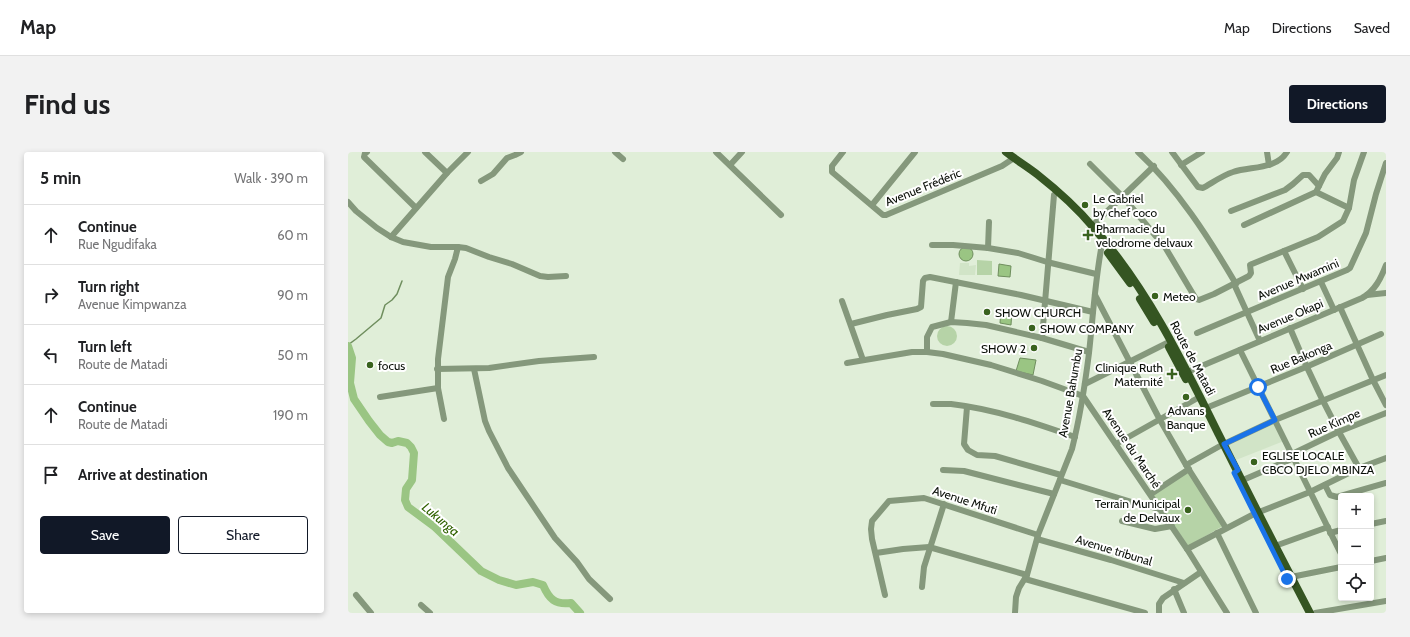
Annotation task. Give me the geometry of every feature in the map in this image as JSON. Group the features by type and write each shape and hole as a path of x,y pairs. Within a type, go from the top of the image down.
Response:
{"main road":[{"name":"Route de Matadi","path":"1000,152 1048,187 1054,195 1103,242"},
{"name":"Route de Matadi","path":"1006,152 1092,226 1169,337 1186,373 1196,399 1236,472 1304,613"},
{"name":"Route de Matadi","path":"1143,298 1167,343 1206,408 1222,445"},
{"name":"Route de Matadi","path":"1236,472 1243,480 1256,513 1310,613"}],"street":[{"path":"367,152 365,153 364,157 416,208"},
{"path":"425,152 447,173"},
{"path":"391,237 447,173 468,152"},
{"path":"481,181 493,174 507,158 515,156 521,152"},
{"path":"615,152 623,159"},
{"path":"716,152 781,215"},
{"path":"730,165 742,152"},
{"name":"Avenue Frédéric","path":"843,152 832,166 832,172 883,214 890,214 1002,166 1010,160"},
{"path":"872,205 915,152"},
{"path":"1138,152 1154,166 1212,243 1235,284 1260,341"},
{"path":"1172,152 1198,187 1202,188 1232,172 1269,165 1280,161 1287,152"},
{"path":"1182,165 1202,152"},
{"path":"1267,152 1269,165"},
{"path":"1244,225 1316,192 1318,186 1337,158 1339,152"},
{"path":"1090,164 1123,196 1165,247 1196,299 1199,300 1235,284 1250,275 1250,266 1252,264 1318,237 1340,223 1344,219 1349,208 1354,180 1364,152"},
{"name":"Avenue Mwamini","path":"1197,333 1321,282 1350,268 1366,233 1386,163"},
{"path":"1092,226 1154,166"},
{"path":"1231,211 1285,190 1303,175 1309,175 1318,186"},
{"path":"1316,192 1349,208"},
{"path":"1042,338 1047,262 1054,195"},
{"path":"348,202 356,211 391,237 416,245 438,248 466,248 512,264 540,276 566,276"},
{"path":"988,248 990,222"},
{"name":"Avenue Bahumbu","path":"1015,613 1016,597 1019,588 1026,577 1037,537 1072,449 1075,437 1085,384 1096,274 1103,242"},
{"path":"932,245 988,248 1018,253 1096,274"},
{"path":"444,419 438,388 437,369 448,277 458,247"},
{"path":"1284,251 1303,289"},
{"name":"Avenue Okapi","path":"1186,373 1367,295 1378,284 1386,265"},
{"path":"851,324 921,307 923,281 925,278 930,277 1045,300 1093,312"},
{"path":"951,322 956,282"},
{"path":"1321,282 1357,344 1386,405"},
{"path":"1367,295 1386,293"},
{"path":"1094,295 1160,420 1187,467 1226,528"},
{"path":"842,301 863,360"},
{"path":"927,352 927,337 932,327 951,322 986,325 1042,338 1089,352"},
{"path":"1290,328 1306,367 1322,400 1338,432 1359,468"},
{"name":"Rue Bakonga","path":"1206,408 1381,334"},
{"path":"1085,384 1167,343"},
{"path":"1240,350 1338,548"},
{"path":"847,363 912,352 943,354 991,365 1083,396"},
{"path":"437,369 490,368 539,361 594,357"},
{"path":"474,369 485,421 508,468 555,538 577,562 589,579 610,599"},
{"path":"1151,494 1187,467 1222,445 1275,420 1386,375"},
{"path":"380,397 438,388"},
{"name":"Avenue du Marché","path":"1083,396 1151,494 1227,613"},
{"path":"1116,444 1196,399"},
{"path":"933,404 950,404 1021,419 1075,437"},
{"path":"967,407 964,444 968,450 977,455 995,456 1135,503 1160,509"},
{"name":"Rue Kimpe","path":"1243,480 1338,432 1386,413"},
{"path":"1187,550 1256,513 1310,492 1359,468 1386,458"},
{"path":"942,470 964,471 1054,494"},
{"path":"1325,485 1330,495 1337,497 1386,483"},
{"name":"Avenue Mfuti","path":"876,553 872,539 872,521 886,503 894,500 924,498 1037,537"},
{"path":"922,587 924,567 932,547 936,526 944,504"},
{"path":"1122,520 1155,529 1172,526"},
{"path":"1374,523 1386,521"},
{"path":"1275,546 1329,530 1338,530"},
{"path":"1217,533 1256,613"},
{"name":"Avenue tribunal","path":"1037,537 1184,583"},
{"path":"885,595 876,553 932,547 1146,613"},
{"path":"1374,560 1386,558"},
{"path":"1291,577 1338,568"},
{"path":"1159,613 1159,604 1161,600 1174,589 1201,572"},
{"path":"1174,589 1184,613"},
{"path":"356,595 372,613"},
{"path":"1315,613 1351,606 1363,601"},
{"path":"1374,601 1386,601"},
{"path":"421,604 430,613"},
{"path":"1351,606 1354,613"}],"shaded area":[{"path":"966,247 971,249 973,254 971,259 966,261 961,259 959,254 961,249"},
{"path":"977,260 992,261 992,275 977,275"},
{"path":"960,263 969,263 969,266 976,265 975,275 959,275"},
{"path":"999,264 1011,266 1010,277 998,276"},
{"path":"1001,310 1012,311 1011,325 1000,323"},
{"path":"943,326 951,326 957,332 957,340 951,346 943,346 937,340 937,332"},
{"path":"1021,345 1028,346 1027,347 1029,348 1027,355 1018,353"},
{"path":"1020,358 1036,360 1033,375 1016,371"},
{"path":"1275,423 1284,441 1236,460 1228,444"},
{"name":"Terrain Municipal de Delvaux","path":"1188,472 1223,526 1188,546 1153,494"}],"waterway":[{"path":"348,345 381,318 385,305 397,294 402,281"},
{"name":"Lukunga","path":"348,346 352,358 350,383 354,399 380,435 388,442 392,443 398,441 407,443 414,453 412,480 406,489 405,500 408,507 435,527 481,571 499,580 516,585 533,582 543,585 553,600 561,603 571,603 580,613"}],"place":[{"name":"Le Gabriel by chef coco","path":"1085,205"},
{"name":"Pharmacie du velodrome delvaux","path":"1088,235"},
{"name":"Meteo","path":"1155,296"},
{"name":"SHOW CHURCH","path":"987,312"},
{"name":"SHOW COMPANY","path":"1032,328"},
{"name":"SHOW 2","path":"1034,348"},
{"name":"focus","path":"370,365"},
{"name":"Clinique Ruth Maternité","path":"1172,374"},
{"name":"Advans Banque","path":"1186,397"},
{"name":"EGLISE LOCALE CBCO DJELO MBINZA","path":"1254,462"},
{"name":"Terrain Municipal de Delvaux","path":"1188,510"}],"route":[{"path":"1258,387 1275,420 1224,444 1238,470 1234,473 1287,579"}]}
